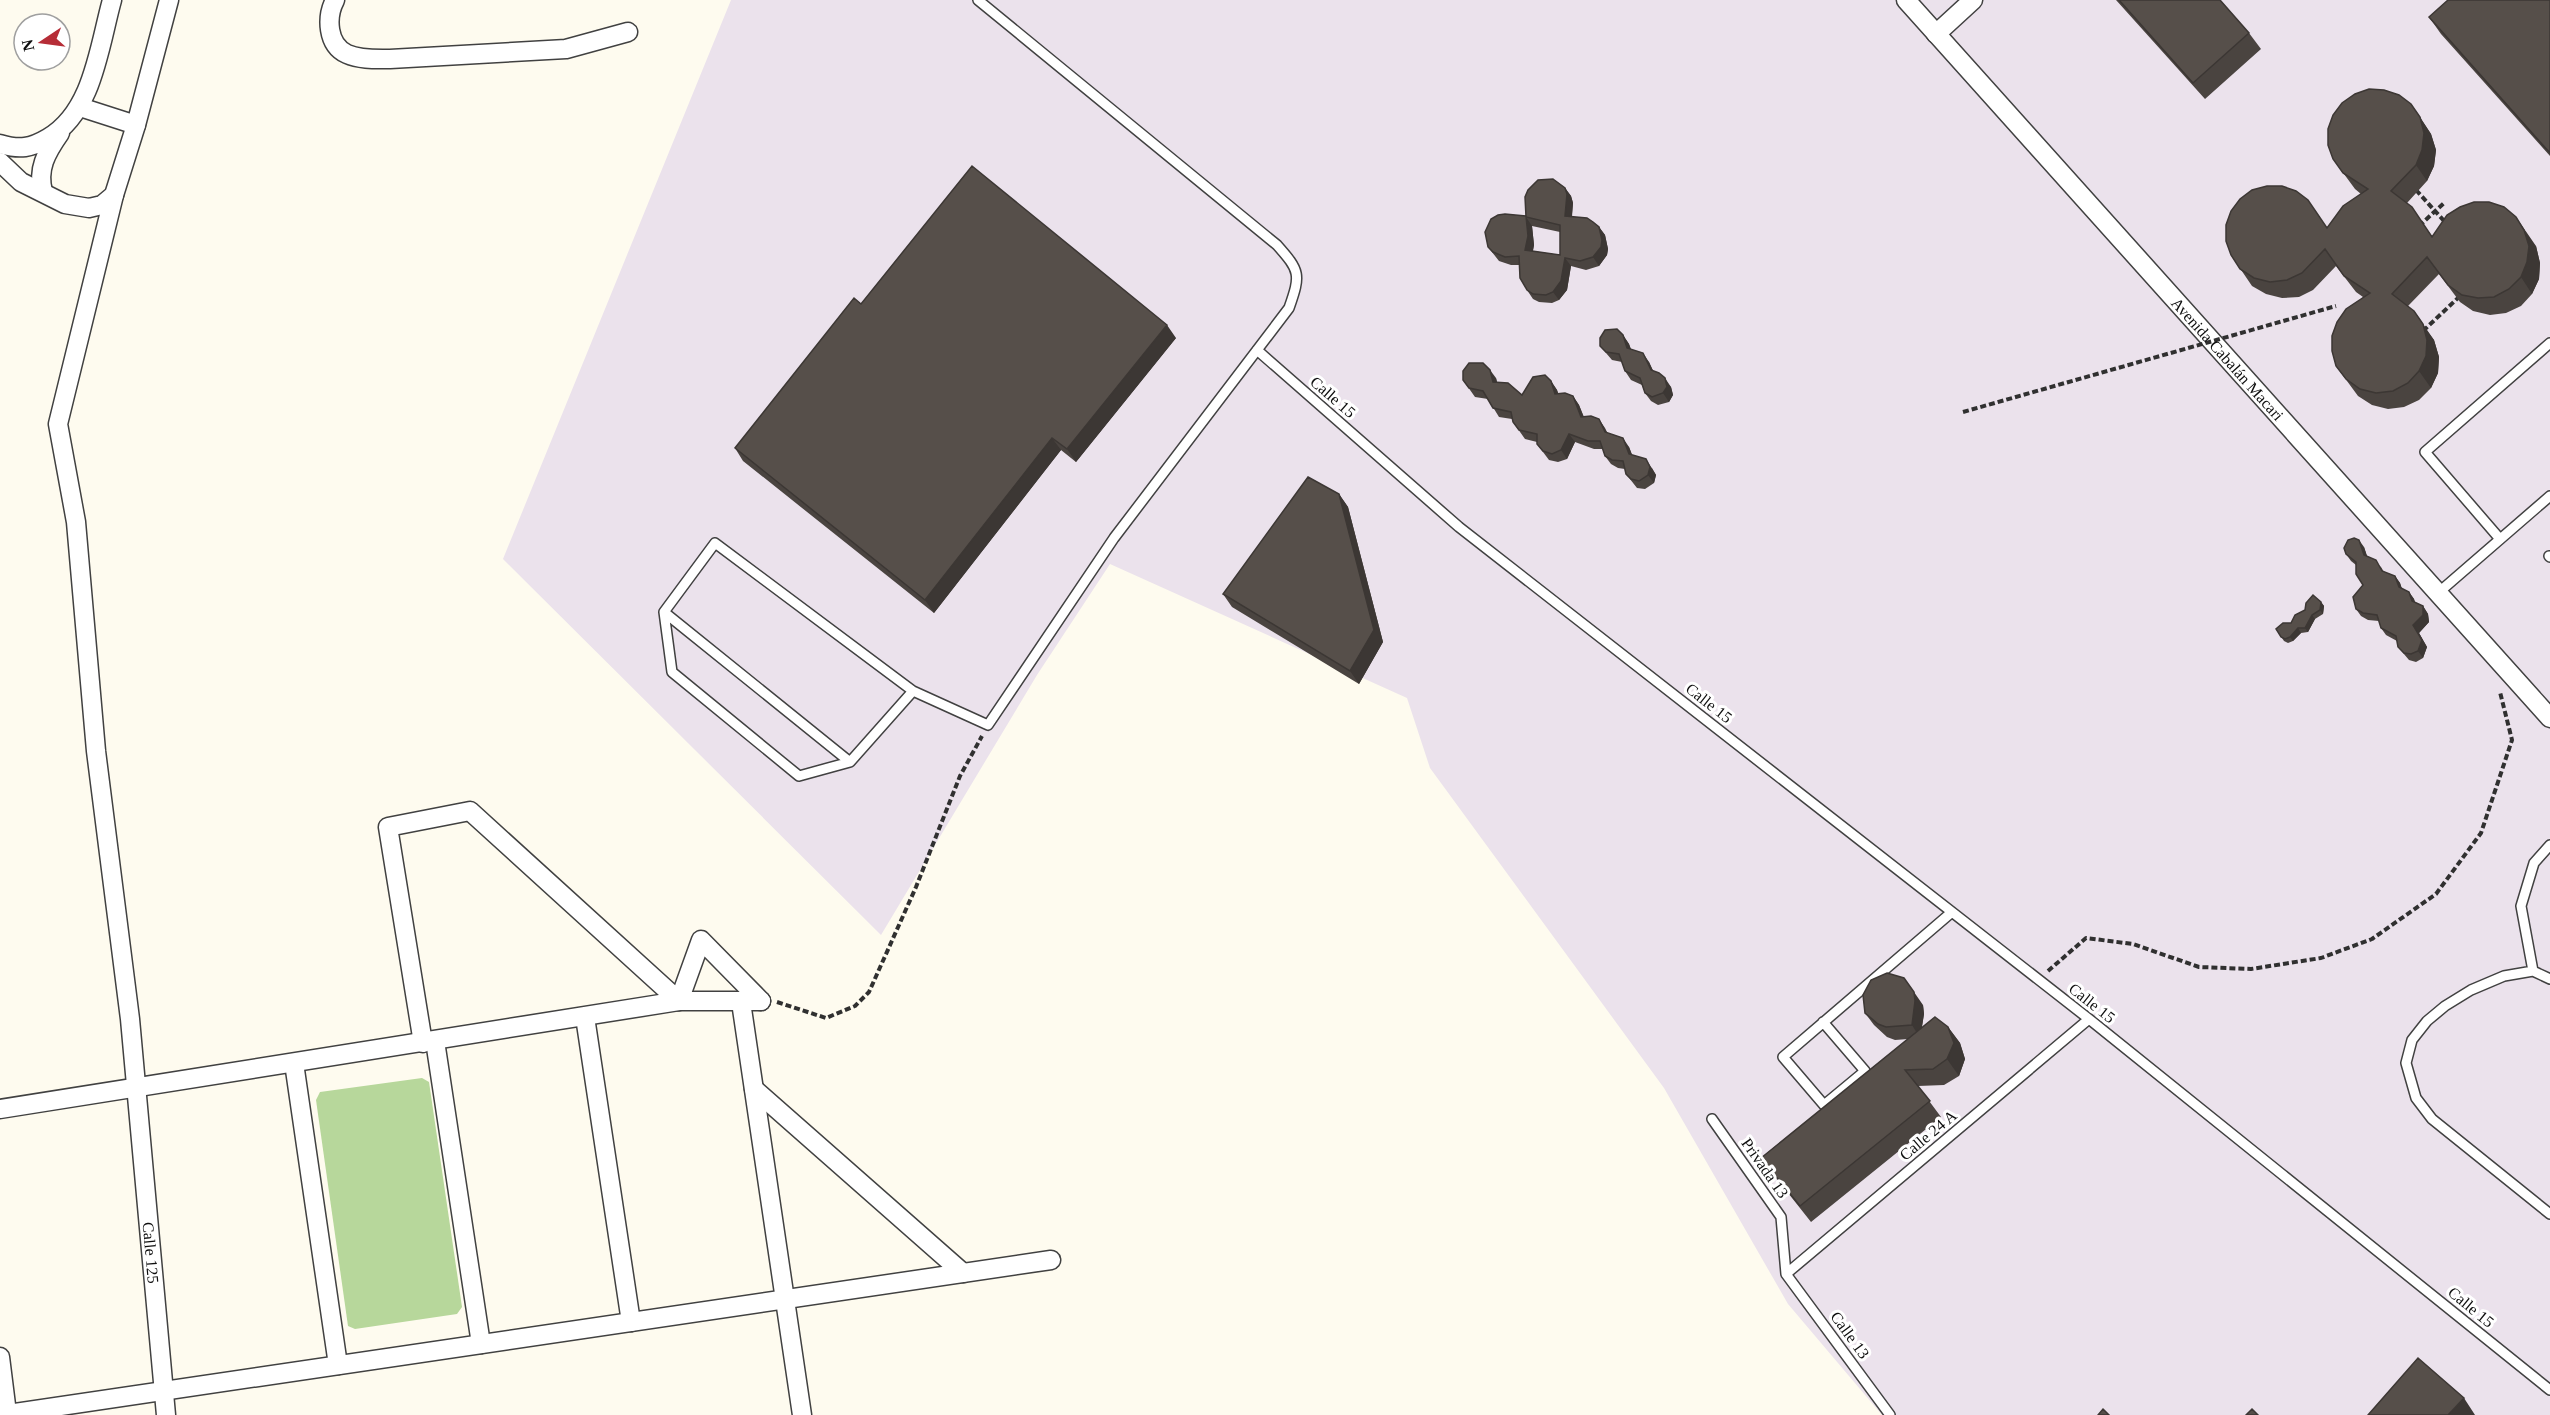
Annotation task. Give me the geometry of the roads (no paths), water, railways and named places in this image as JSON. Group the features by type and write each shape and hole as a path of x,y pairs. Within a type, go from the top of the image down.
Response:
{"street":[{"path":"43,192 39,177 44,162 51,145 80,108 94,69 112,0"},
{"path":"0,162 21,182 65,204 88,208 102,205 114,195 136,125 169,0"},
{"path":"335,0 330,9 328,27 335,43 346,54 363,58 566,49 628,32"},
{"name":"Avenida Cabalán Macari","path":"1906,0 2550,717"},
{"path":"1936,34 1973,0"},
{"path":"80,108 136,125"},
{"path":"0,144 31,148 63,130"},
{"name":"Calle 125","path":"114,195 58,424 76,522 96,751 130,1019 166,1415"},
{"path":"480,1344 429,1042 388,826 470,811 679,1001"},
{"path":"0,1109 679,1001 761,1001 701,940 679,1001"},
{"path":"741,1002 802,1415"},
{"path":"585,1017 631,1322"},
{"path":"294,1063 338,1365"},
{"path":"754,1089 963,1273"},
{"path":"0,1358 4,1414 1051,1260"}],"lane":[{"path":"913,691 850,762 799,776 672,672 664,612 715,543 913,691 988,725 1114,538 1289,308 1298,282 1294,264 1277,245 978,0"},
{"path":"2500,539 2425,452 2550,344"},
{"name":"Calle 15","path":"1257,350 1459,527 2089,1019 2550,1390"},
{"path":"2438,593 2550,496"},
{"path":"664,612 850,762"},
{"path":"2533,971 2521,906 2534,862 2550,845"},
{"path":"1823,1022 1865,1071 1824,1105 1783,1057 1823,1022 1952,912"},
{"path":"2550,979 2533,971 2504,976 2471,990 2445,1006 2427,1021 2412,1040 2406,1063 2416,1098 2432,1119 2550,1214"},
{"name":"Calle 24 A","path":"1786,1274 2089,1019"},
{"name":"Privada 13","path":"1712,1119 1781,1217 1786,1274"},
{"name":"Calle 13","path":"1786,1274 1890,1415"}]}
